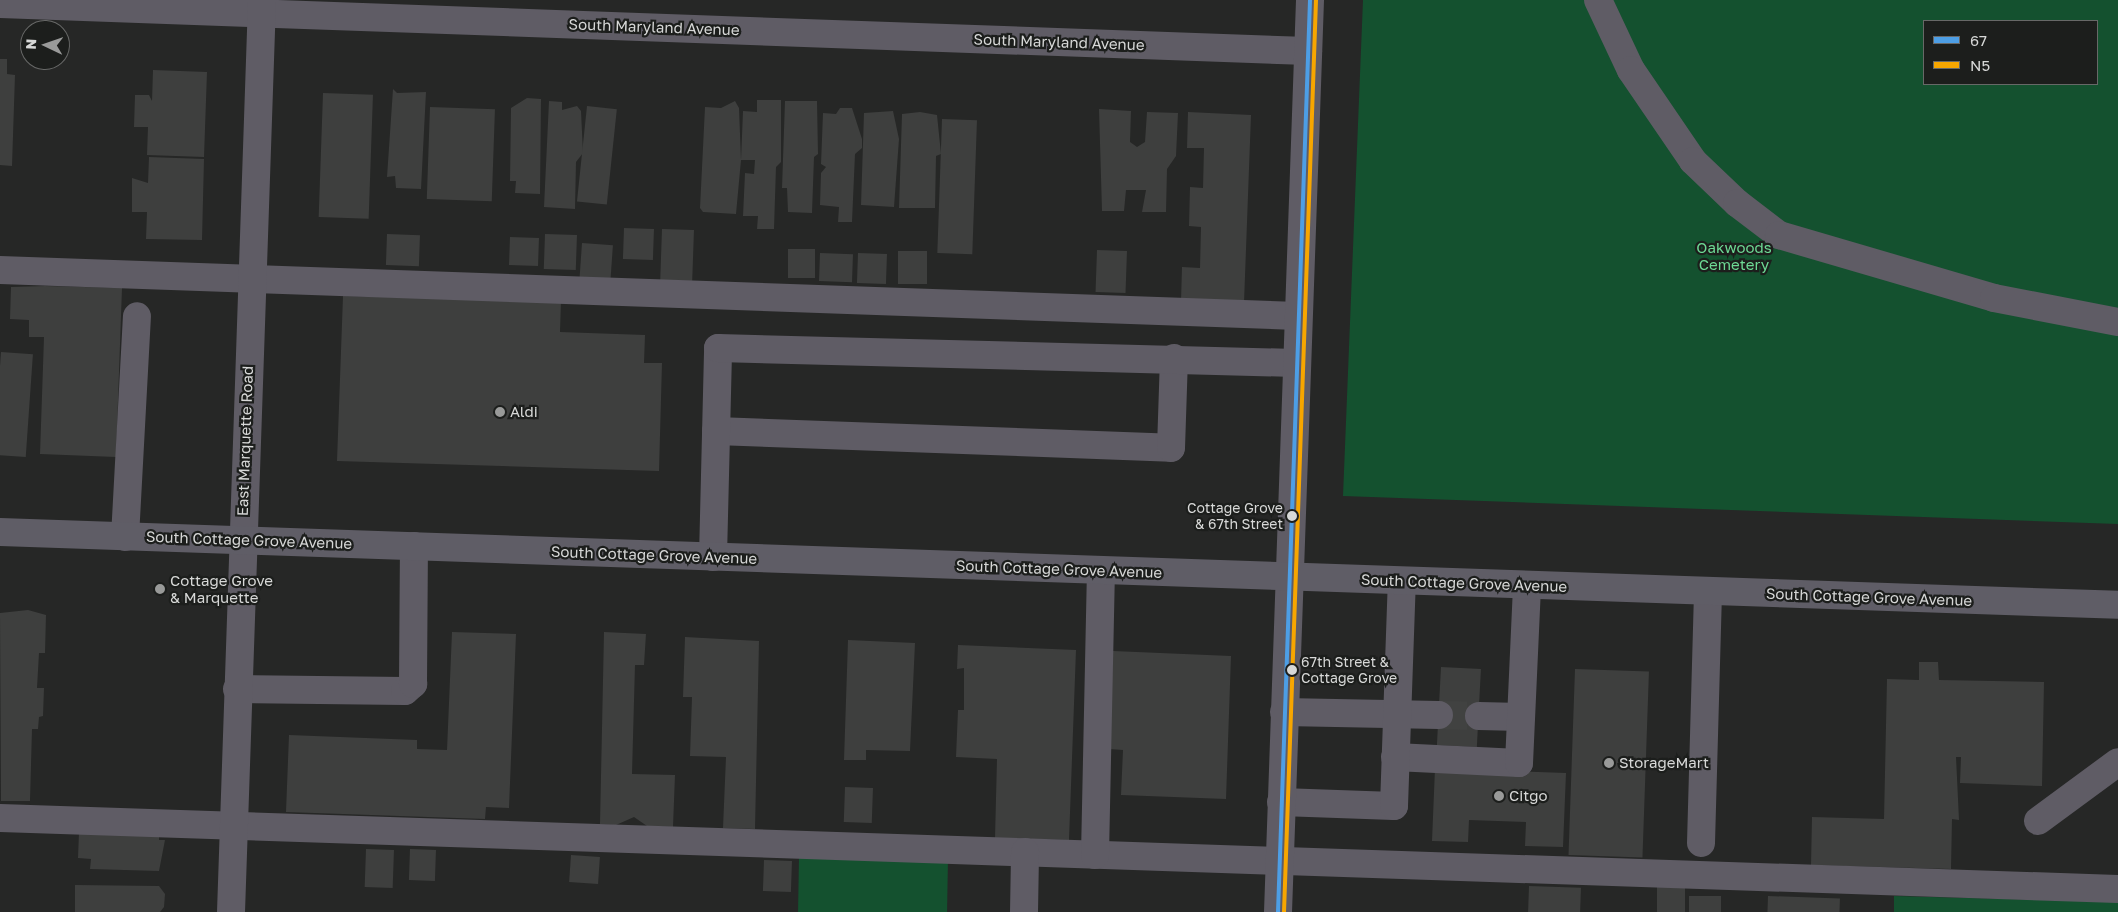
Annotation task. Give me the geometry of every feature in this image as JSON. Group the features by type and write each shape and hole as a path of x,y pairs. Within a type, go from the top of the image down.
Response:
{"main road":[{"name":"South Cottage Grove Avenue","path":"0,532 2118,605"}],"street":[{"path":"1278,912 1287,577 1310,0"},
{"path":"1598,0 1631,70 1693,161 1737,203 1779,235 1994,298 2118,322"},
{"name":"South Maryland Avenue","path":"0,4 262,7 1308,51"},
{"name":"East Marquette Road","path":"230,912 262,7"},
{"path":"0,270 1297,316"},
{"path":"125,537 137,316"},
{"path":"713,558 718,348 1174,358 1296,363"},
{"path":"716,431 1171,448 1174,358"},
{"path":"237,689 405,691 413,684 414,546"},
{"path":"1095,855 1101,570"},
{"path":"1281,802 1394,806 1402,581"},
{"path":"1395,757 1519,763 1527,586"},
{"path":"1701,843 1708,592"},
{"path":"1284,712 1439,715"},
{"path":"1479,716 1521,717"},
{"path":"2038,821 2118,762"},
{"path":"0,818 2118,889"},
{"path":"1024,912 1025,852"}],"green space":[{"name":"Oakwoods Cemetery","path":"1363,0 2118,0 2118,524 1343,496"},
{"path":"799,857 948,860 947,912 798,912"},
{"path":"1894,896 2118,902 2118,912 1894,912"}],"building":[{"path":"0,59 7,59 7,74 15,75 12,166 0,165"},
{"path":"153,70 207,72 204,157 147,155 148,127 134,127 135,95 149,95 152,101"},
{"path":"393,89 397,93 426,92 421,189 396,188 395,176 387,177"},
{"path":"323,93 373,95 369,219 319,217"},
{"path":"527,98 541,99 540,194 515,193 516,181 510,181 511,108"},
{"path":"757,100 781,100 781,162 776,167 774,229 757,229 758,216 743,216 745,173 754,174 755,160 741,160 743,111 757,112"},
{"path":"549,101 562,102 562,110 577,106 581,111 583,153 576,162 575,209 544,207"},
{"path":"735,101 739,108 741,160 736,214 703,212 700,208 705,107 721,108"},
{"path":"785,101 817,101 818,154 814,157 812,213 788,212 787,188 782,188"},
{"path":"587,106 617,109 607,205 577,201"},
{"path":"430,107 495,109 492,201 427,199"},
{"path":"840,108 852,108 862,139 862,148 855,154 852,222 838,222 839,207 820,205 821,173 826,167 821,164 823,113 836,114"},
{"path":"1099,109 1131,111 1130,142 1137,147 1145,142 1147,112 1178,113 1176,156 1167,169 1166,212 1142,212 1146,190 1126,190 1124,211 1102,211"},
{"path":"893,111 899,139 894,207 861,205 864,113"},
{"path":"920,112 937,115 941,154 936,156 935,208 899,208 902,114"},
{"path":"1188,112 1251,115 1244,303 1181,301 1182,267 1200,268 1201,227 1189,226 1190,187 1203,188 1204,148 1187,148"},
{"path":"942,119 977,120 972,254 937,253"},
{"path":"149,157 204,159 202,240 146,239 147,212 132,212 132,178 148,183"},
{"path":"624,228 654,229 653,260 623,259"},
{"path":"662,229 694,230 692,281 660,280"},
{"path":"387,234 420,235 419,266 386,265"},
{"path":"545,234 577,235 576,270 544,269"},
{"path":"510,237 539,238 538,266 509,265"},
{"path":"582,243 613,245 610,281 579,279"},
{"path":"788,249 815,249 815,278 788,278"},
{"path":"1097,250 1127,251 1126,293 1096,292"},
{"path":"898,251 927,251 927,284 898,284"},
{"path":"820,253 853,254 852,282 819,281"},
{"path":"858,253 887,254 886,284 857,283"},
{"path":"11,287 122,288 116,457 40,454 44,337 29,337 29,320 10,319"},
{"name":"Aldi","path":"343,296 561,301 560,332 645,335 644,363 662,363 659,471 337,461"},
{"path":"1,352 33,354 26,457 0,455"},
{"path":"28,610 46,615 45,653 39,653 37,688 44,688 43,716 39,717 38,729 32,729 30,801 1,801 0,613"},
{"path":"452,632 516,634 509,808 486,807 485,819 286,812 289,735 417,740 417,749 447,750"},
{"path":"604,632 646,634 644,665 635,665 632,774 675,775 673,827 647,826 634,817 616,825 600,824"},
{"path":"685,637 759,641 755,829 723,828 726,757 690,756 692,697 683,697"},
{"path":"848,640 915,643 910,751 866,750 866,760 844,760"},
{"path":"958,645 1076,650 1069,840 995,838 997,759 956,757 958,710 964,710 964,668 957,669"},
{"path":"1113,651 1231,656 1226,799 1121,795 1123,750 1109,749"},
{"path":"1919,662 1938,662 1939,680 2044,682 2042,786 1960,783 1961,757 1956,757 1959,820 1952,819 1951,869 1811,865 1812,817 1884,819 1887,679 1919,680"},
{"path":"1441,667 1481,669 1477,747 1437,745"},
{"name":"StorageMart","path":"1575,669 1649,672 1642,857 1569,855"},
{"name":"Citgo","path":"1435,768 1566,773 1563,847 1525,846 1526,822 1469,820 1468,842 1432,841"},
{"path":"845,787 873,788 872,823 844,822"},
{"path":"79,832 159,835 159,840 165,840 159,871 90,869 91,859 78,858"},
{"path":"366,849 394,850 393,888 365,887"},
{"path":"410,849 436,850 435,881 409,880"},
{"path":"571,855 600,857 598,884 569,882"},
{"path":"764,860 792,861 791,892 763,891"},
{"path":"75,885 159,886 165,894 164,907 160,912 75,912"},
{"path":"1529,886 1581,888 1580,912 1528,912"},
{"path":"1657,887 1685,887 1685,912 1657,912"},
{"path":"1689,896 1721,896 1721,912 1689,912"},
{"path":"1768,896 1840,899 1839,912 1767,912"}],"tunnel":[{"path":"1439,715 1479,716"}],"transit line":[{"name":"67","path":"1278,912 1310,0"},
{"name":"N5","path":"1284,912 1316,0"}],"place":[{"name":"Aldi","path":"500,412"},
{"name":"Cottage Grove & 67th Street","path":"1292,516"},
{"name":"Cottage Grove & Marquette","path":"160,589"},
{"name":"67th Street & Cottage Grove","path":"1292,670"},
{"name":"StorageMart","path":"1609,763"},
{"name":"Citgo","path":"1499,796"}]}
